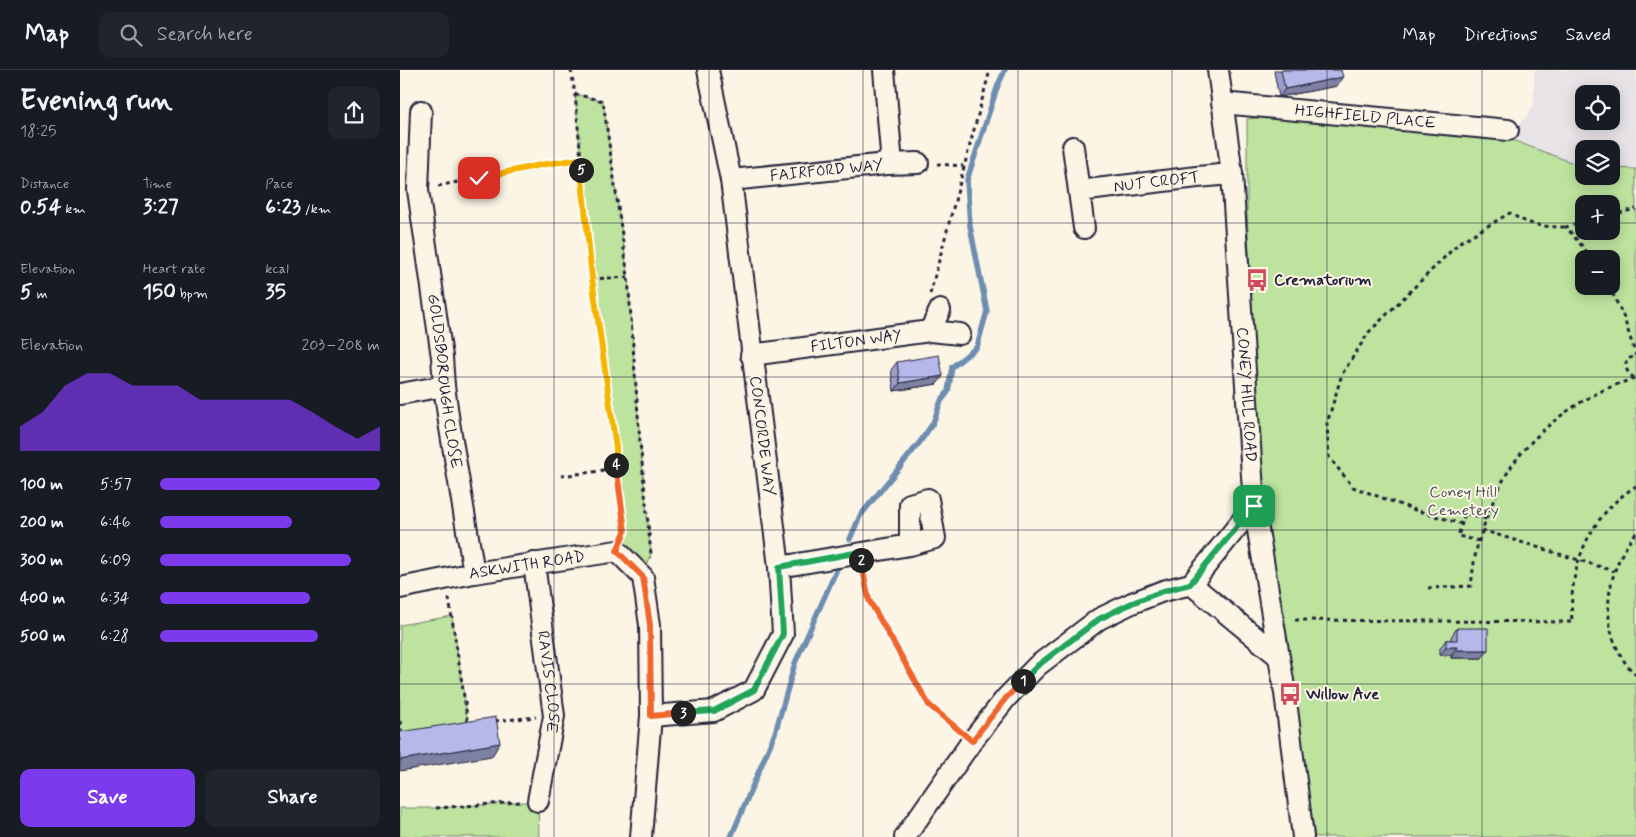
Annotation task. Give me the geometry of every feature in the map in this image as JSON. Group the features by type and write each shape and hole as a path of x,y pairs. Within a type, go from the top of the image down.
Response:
{"street":[{"name":"CONCORDE WAY","path":"651,716 714,711 754,690 783,634 779,567 731,180 708,70"},
{"name":"CONEY HILL ROAD","path":"1218,70 1232,174 1254,506 1285,693 1303,837"},
{"name":"FAIRFORD WAY","path":"731,180 887,164 891,153 889,73"},
{"name":"HIGHFIELD PLACE","path":"1222,103 1508,130"},
{"name":"GOLDSBOROUGH CLOSE","path":"421,111 409,192 442,357 444,386 474,573"},
{"path":"1073,146 1084,228"},
{"path":"887,164 918,163"},
{"name":"NUT CROFT","path":"1079,191 1232,174"},
{"path":"930,331 940,310"},
{"name":"FILTON WAY","path":"752,354 930,331 960,334"},
{"path":"400,394 444,386"},
{"path":"907,836 972,741 1006,698 1037,666 1099,619 1163,591 1190,584 1254,506"},
{"path":"779,567 910,545"},
{"path":"617,551 643,577 650,625 651,716 641,837"},
{"name":"ASKWITH ROAD","path":"400,588 474,573 617,551"},
{"name":"RAVIS CLOSE","path":"534,563 554,716 538,801"},
{"path":"1190,584 1278,656"}],"path":[{"path":"571,70 575,94 592,278 616,448 616,465 625,531 617,551"},
{"path":"940,310 928,303 990,70"},
{"path":"575,94 603,100 628,277 640,442 651,554 643,577"},
{"path":"409,192 540,165 580,159"},
{"path":"918,163 964,166"},
{"path":"1620,213 1636,209"},
{"path":"1462,524 1415,510 1353,487 1329,457 1326,423 1342,374 1370,332 1460,242 1510,213 1523,222 1545,227 1566,227 1575,224"},
{"path":"1566,227 1585,250"},
{"path":"592,278 628,277"},
{"path":"1613,295 1624,318 1636,356 1626,359 1625,366 1628,373 1635,378"},
{"path":"1428,588 1471,586 1478,541 1486,519 1511,468 1551,423 1588,398 1635,378"},
{"path":"561,476 600,470 616,465"},
{"path":"1295,620 1572,622 1573,582 1584,545 1599,520 1626,492 1636,486"},
{"path":"1478,541 1458,536 1465,512 1486,519"},
{"path":"1482,530 1614,571"},
{"path":"1636,533 1620,555 1614,571 1609,586 1608,611 1610,627 1616,644 1623,658 1636,675"},
{"path":"860,552 869,600 929,705 972,741"},
{"path":"452,616 468,723 478,722"},
{"path":"487,721 554,716"},
{"path":"400,721 401,734"},
{"path":"436,808 538,801"}],"shaded area":[{"path":"1534,70 1636,70 1636,169 1620,168 1620,140 1575,140 1575,164 1515,141 1517,126 1534,105"}],"green space":[{"path":"575,94 603,101 628,277 640,442 651,554 643,577 617,551 625,531 616,465 616,448 592,279"},
{"name":"Coney Hill Cemetery","path":"1264,117 1515,141 1575,164 1575,185 1620,185 1620,168 1636,169 1636,837 1315,837 1261,477 1247,213 1247,119"},
{"path":"452,616 468,723 402,734 400,721 400,625"},
{"path":"538,801 539,837 400,837 400,808 436,808"}],"building":[{"path":"1281,70 1341,70 1343,77 1285,89"},
{"path":"939,355 943,376 900,383 897,362"},
{"path":"1457,628 1488,628 1488,650 1457,650 1457,647 1446,647 1446,640 1457,640"},
{"path":"496,717 500,743 400,760 400,732"}],"waterway":[{"path":"850,539 860,516 920,442 933,423 941,401 948,392 952,367 977,347 987,311 970,226 967,180 998,85 1005,70"},
{"path":"731,837 775,733 795,663 837,569"}],"place":[{"name":"Crematorium","path":"1257,280"},
{"name":"Willow Ave","path":"1290,694"}],"route":[{"path":"479,178 580,159 592,278 616,448 616,465 625,531 617,551 643,577 650,625 651,716 714,711 754,690 783,634 779,567 860,552 869,600 929,705 972,741 1006,698 1037,666 1099,619 1163,591 1190,584 1254,506"}]}
